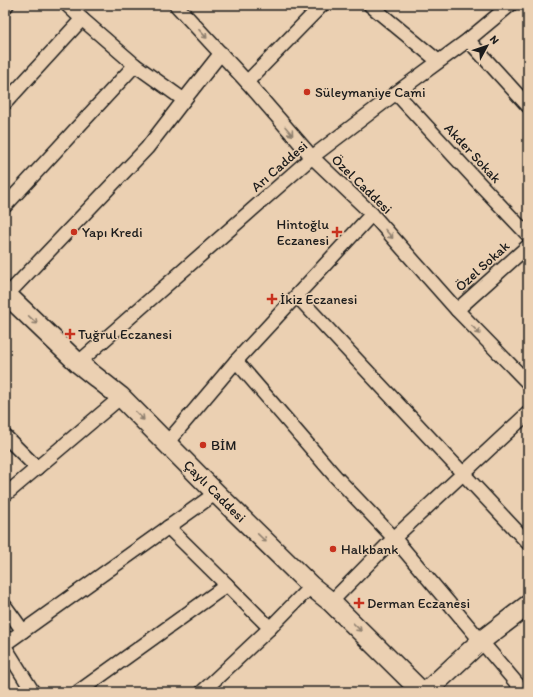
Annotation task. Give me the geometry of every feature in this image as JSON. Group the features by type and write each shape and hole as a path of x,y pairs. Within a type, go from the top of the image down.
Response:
{"street":[{"path":"67,5 135,65 184,100"},
{"name":"Özel Caddesi","path":"176,5 247,82 312,157 372,214 457,310 528,383"},
{"path":"247,82 322,5"},
{"path":"370,5 438,61"},
{"name":"Arı Caddesi","path":"78,363 312,157 468,40 510,5"},
{"path":"5,104 82,19"},
{"path":"468,40 528,106"},
{"path":"6,294 147,148 221,53"},
{"path":"5,206 135,65"},
{"name":"Akder Sokak","path":"396,93 528,235"},
{"path":"166,444 236,361 372,214"},
{"name":"Özel Sokak","path":"457,310 528,246"},
{"name":"Çaylı Caddesi","path":"6,294 78,363 121,397 166,444 311,586 331,602 422,692"},
{"path":"296,296 528,543"},
{"path":"236,361 335,476 394,538 524,692"},
{"path":"5,495 121,397"},
{"path":"331,602 394,538 528,414"},
{"path":"5,436 37,468"},
{"path":"5,644 216,493"},
{"path":"168,527 270,628"},
{"path":"78,692 227,585"},
{"path":"202,692 270,628 311,586"},
{"path":"426,692 481,641 528,605"},
{"path":"5,606 23,631"},
{"path":"5,647 33,692"}],"place":[{"name":"Süleymaniye Cami","path":"307,92"},
{"name":"Yapı Kredi","path":"74,232"},
{"name":"Hintoğlu Eczanesi","path":"337,232"},
{"name":"İkiz Eczanesi","path":"272,299"},
{"name":"Tuğrul Eczanesi","path":"70,334"},
{"name":"BİM","path":"203,445"},
{"name":"Halkbank","path":"333,549"},
{"name":"Derman Eczanesi","path":"359,603"}]}
